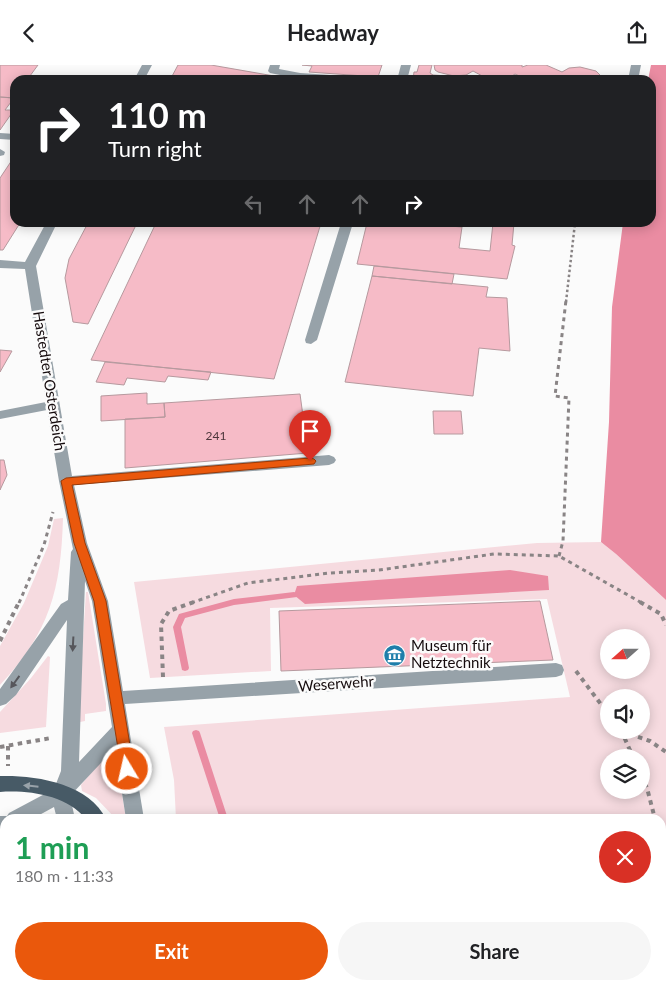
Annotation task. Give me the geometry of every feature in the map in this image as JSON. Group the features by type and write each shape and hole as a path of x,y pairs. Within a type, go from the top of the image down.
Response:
{"main road":[{"path":"0,784 42,787 61,793 90,809 94,814"}],"street":[{"path":"275,65 273,71 295,75"},
{"path":"0,264 30,266 49,227"},
{"path":"311,340 346,227"},
{"name":"Hastedter Osterdeich","path":"30,266 66,481 79,543 100,601 134,814"},
{"path":"0,415 53,405"},
{"path":"66,481 329,460"},
{"name":"Hastedter Osterdeich","path":"61,793 70,771 72,666 79,543"},
{"path":"0,699 10,690 67,608 77,603"},
{"name":"Weserwehr","path":"115,698 556,669"},
{"path":"24,814 61,793 121,729"},
{"path":"61,793 65,814"}],"path":[{"path":"559,556 564,541 569,398 554,395 575,227"},
{"path":"0,641 7,630 44,545 53,510 66,481"},
{"path":"164,695 161,624 169,611 248,583 329,573 379,570 494,554 559,556 661,613 666,625"},
{"path":"556,669 574,669 600,703"},
{"path":"644,739 666,752"},
{"path":"0,747 8,746"},
{"path":"650,799 654,814"}],"shaded area":[{"path":"651,65 666,65 666,600 601,542 609,422 612,307 622,227 656,227 656,75 649,75"},
{"path":"63,518 59,567 49,608 31,647 0,685 0,646 24,603 48,546 54,519"},
{"path":"601,542 666,600 666,814 176,814 174,780 164,727 570,697 547,599 270,608 271,671 150,678 134,582 537,543"},
{"path":"510,570 548,576 549,590 305,604 294,595 297,586"},
{"path":"86,592 88,592 106,711 85,714 85,721 80,722 80,684"},
{"path":"48,656 50,657 46,727 0,733 0,712"},
{"path":"114,745 125,814 111,814 96,798 82,791 81,785"}],"building":[{"path":"0,65 38,65 31,75 10,75 10,98 0,97"},
{"path":"178,65 211,65 268,75 173,75"},
{"path":"302,65 382,65 379,75 309,72 312,66"},
{"path":"419,65 432,65 430,73 433,75 414,75 414,72 417,72"},
{"path":"434,65 522,65 522,67 546,65 562,72 569,68 580,67 596,71 600,75 480,75 473,71 466,75 450,75 435,70"},
{"path":"0,97 10,98 10,103 5,110 10,110 10,116 0,130"},
{"path":"10,163 10,227 17,227 3,250 0,250 0,178"},
{"path":"86,227 135,227 88,324 73,322 65,278 69,259"},
{"path":"154,227 320,227 274,379 91,360"},
{"path":"366,227 462,227 459,248 490,251 493,227 514,227 512,245 515,246 507,279 357,264"},
{"path":"374,266 454,274 452,284 372,276"},
{"path":"372,276 488,287 486,297 507,298 510,351 479,348 473,396 345,382"},
{"path":"0,350 12,351 0,372"},
{"path":"105,362 211,372 208,380 168,376 165,382 127,378 124,385 96,382"},
{"path":"147,393 147,404 164,403 165,417 101,421 101,396"},
{"path":"300,394 308,453 125,468 125,419 165,417 164,403"},
{"path":"433,411 461,411 463,434 434,434"},
{"path":"0,460 4,460 7,475 0,490"},
{"path":"540,601 553,660 281,671 279,611"}],"waterway":[{"path":"185,668 177,627 182,616 234,602 294,595"},
{"path":"196,733 222,814"}],"place":[{"name":"Museum für Netztechnik","path":"395,655"}],"route":[{"path":"127,769 100,601 79,543 66,481 310,461"}]}
